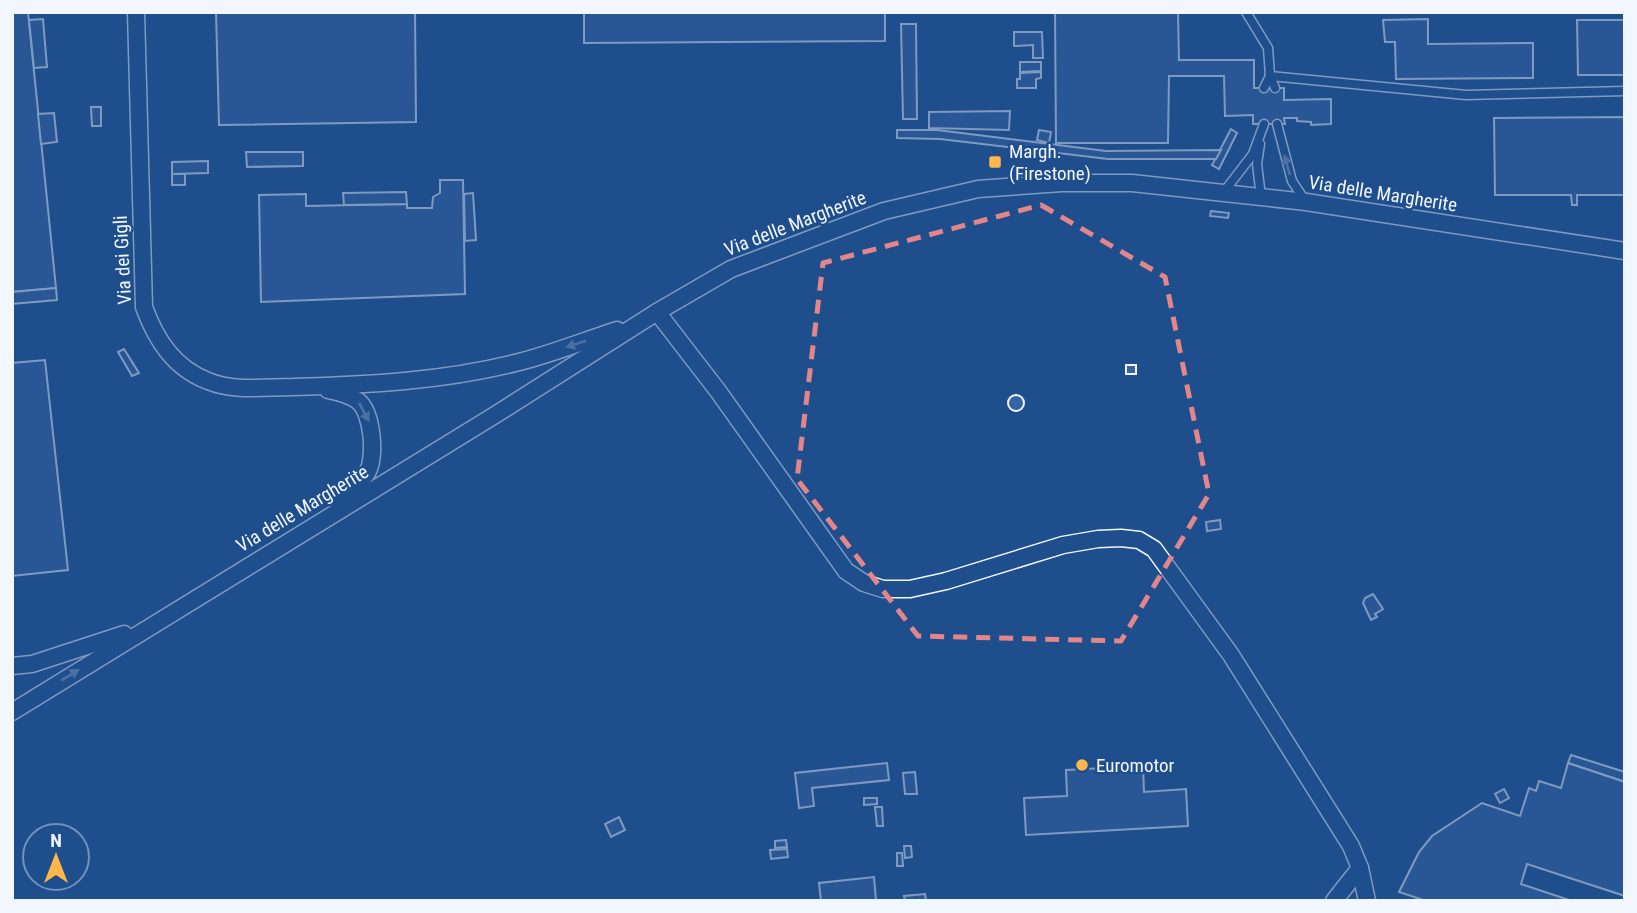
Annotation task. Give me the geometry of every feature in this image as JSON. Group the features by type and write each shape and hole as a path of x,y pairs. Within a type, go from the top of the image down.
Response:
{"street":[{"name":"Via dei Gigli","path":"136,12 142,292 144,307 153,330 166,350 183,367 205,380 225,387 305,387 470,373 518,363 641,322"},
{"name":"Via delle Margherite","path":"12,712 495,415 657,312 731,269 884,211 978,189 1062,183 1132,183 1306,202 1625,251"},
{"path":"657,312 718,391 846,571 864,583 883,589 910,589 946,581 1063,545 1098,539 1139,540 1154,549 1231,655 1351,846 1360,868 1367,901"},
{"name":"Via dei Gigli","path":"305,387 341,392 360,402 369,419 372,437 368,472 333,514"},
{"path":"12,666 32,664 117,637 165,616"},
{"path":"1334,901 1360,868"}],"lane":[{"path":"1246,12 1268,48 1270,76 1275,88"},
{"path":"1264,88 1270,76"},
{"path":"1270,76 1466,95 1625,92"},
{"path":"1223,193 1253,154 1264,124 1257,164 1261,197"},
{"path":"1277,124 1292,181 1306,202"}],"highlighted area":[{"path":"1041,205 1165,277 1209,494 1121,641 918,636 797,479 823,263"}],"building":[{"path":"12,12 28,12 56,288 12,292"},
{"path":"216,12 415,12 416,122 219,125"},
{"path":"584,12 885,12 885,41 584,43"},
{"path":"1055,12 1178,12 1179,60 1254,60 1254,88 1284,88 1284,100 1331,99 1331,124 1311,125 1311,122 1297,121 1297,118 1284,118 1285,124 1253,124 1253,115 1225,116 1224,76 1169,76 1168,143 1056,143"},
{"path":"43,19 47,67 34,68 29,20"},
{"path":"1428,19 1428,44 1533,43 1533,78 1396,79 1395,42 1385,42 1383,20"},
{"path":"1577,20 1625,20 1625,75 1578,75"},
{"path":"901,24 916,24 917,119 903,119"},
{"path":"1014,32 1042,32 1043,58 1033,58 1033,45 1014,46"},
{"path":"1020,62 1041,62 1041,71 1020,72"},
{"path":"1041,72 1041,78 1036,79 1036,88 1017,88 1020,73"},
{"path":"91,107 101,107 101,126 92,126"},
{"path":"1010,111 1009,130 929,128 929,112"},
{"path":"54,113 57,142 41,144 38,114"},
{"path":"1625,117 1625,195 1577,195 1577,205 1572,205 1571,195 1495,195 1494,118"},
{"path":"1231,129 1237,133 1219,169 1212,165"},
{"path":"897,130 937,130 1106,151 1221,150 1216,159 1108,159 940,139 897,138"},
{"path":"1039,130 1051,132 1049,143 1037,140"},
{"path":"246,152 303,152 303,166 247,167"},
{"path":"208,161 208,173 172,174 172,162"},
{"path":"172,174 185,174 185,185 172,185"},
{"path":"440,180 463,180 465,294 261,302 259,195 306,194 306,206 407,204 407,208 432,208 433,197 440,193"},
{"path":"406,192 407,204 344,205 343,193"},
{"path":"473,193 476,240 465,241 464,194"},
{"path":"1211,211 1229,213 1228,218 1210,216"},
{"path":"56,288 57,300 12,304 12,292"},
{"path":"124,349 139,373 132,376 118,352"},
{"path":"45,360 68,570 12,576 12,363"},
{"path":"1126,365 1136,365 1136,374 1126,374"},
{"path":"1016,395 1022,397 1022,409 1016,411 1010,409 1008,403 1010,397"},
{"path":"1220,520 1221,529 1207,531 1206,522"},
{"path":"1373,594 1383,609 1371,620 1363,603 1365,598"},
{"path":"1571,755 1625,772 1625,782 1568,763"},
{"path":"887,763 889,780 812,788 814,806 799,808 795,773"},
{"path":"1568,763 1625,782 1625,896 1527,864 1521,884 1572,901 1426,901 1399,892 1419,852 1432,836 1482,803 1520,816 1529,788 1536,791 1539,781 1561,788"},
{"path":"1143,766 1144,792 1186,789 1188,826 1026,835 1024,798 1067,796 1066,770"},
{"path":"915,772 917,794 905,794 903,773"},
{"path":"1504,789 1509,798 1500,803 1495,794"},
{"path":"864,798 877,798 877,804 864,805"},
{"path":"875,807 882,807 883,826 877,826"},
{"path":"619,817 625,830 611,837 605,824"},
{"path":"786,840 787,847 775,848 775,841"},
{"path":"904,846 911,846 912,857 905,858"},
{"path":"787,849 788,857 771,859 770,850"},
{"path":"897,853 902,853 903,866 897,866"},
{"path":"874,877 876,900 821,901 819,883"},
{"path":"925,894 926,901 905,901 904,896"}],"place":[{"name":"Margh. (Firestone)","path":"995,162"},
{"name":"Euromotor","path":"1082,765"}]}
